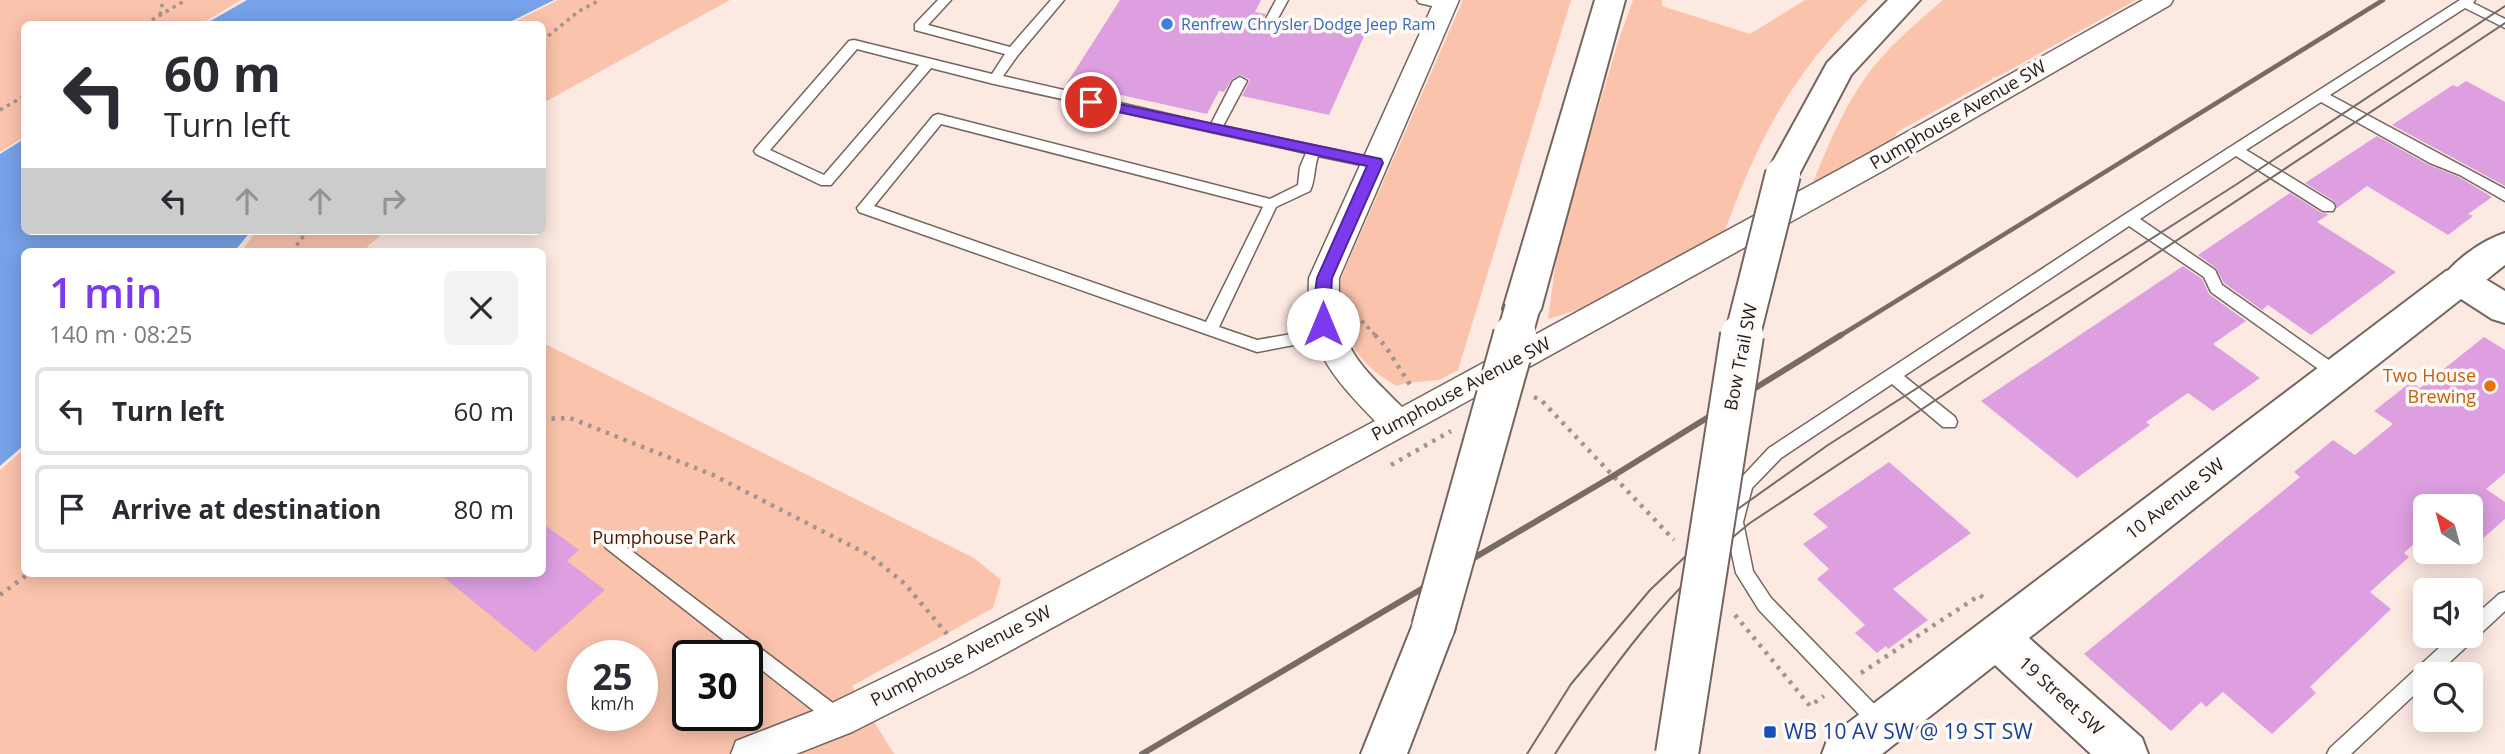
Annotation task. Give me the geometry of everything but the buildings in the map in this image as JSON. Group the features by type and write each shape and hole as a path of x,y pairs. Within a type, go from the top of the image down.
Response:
{"main road":[{"path":"1399,754 1595,44 1610,0"},
{"name":"Bow Trail SW","path":"1677,754 1742,337 1783,174 1838,70 1905,0"},
{"name":"10 Avenue SW","path":"1845,754 2505,246"},
{"path":"2459,281 2505,309"},
{"path":"1384,754 1433,628"},
{"name":"19 Street SW","path":"1997,638 2125,754"}],"street":[{"name":"Pumphouse Avenue SW","path":"750,754 839,719 960,659 1398,424 1876,162 2161,0"},
{"path":"1398,424 1344,368 1326,334 1322,301 1324,278 1376,163 1439,2"}],"lane":[{"path":"945,0 919,27 1013,52"},
{"path":"994,80 1013,52 1058,0"},
{"path":"1267,28 1282,0"},
{"path":"1882,726 1765,604 1745,573 1734,522 1745,485 1775,453 2129,219 2467,2 2505,24"},
{"path":"928,63 826,182 761,151 854,44 928,63 994,80 1214,130 1376,163"},
{"path":"1214,130 1240,81"},
{"path":"2321,96 2505,196"},
{"path":"1271,204 938,119 864,208 1257,346 1326,334"},
{"path":"1210,330 1271,204 1305,188 1307,167 1314,150"},
{"path":"2236,150 2328,207"},
{"path":"2129,219 2210,274 2217,288 2337,374"},
{"path":"1893,376 1950,422"},
{"path":"612,542 839,719"},
{"path":"2483,620 2505,600"},
{"path":"2337,754 2452,648"}],"path":[{"path":"159,16 163,0"},
{"path":"150,21 186,0"},
{"path":"546,38 579,11 600,0"},
{"path":"0,110 21,98"},
{"path":"1355,306 1364,327 1386,347 1412,388"},
{"path":"546,419 570,418 713,475 871,556 905,584 946,632 960,659"},
{"path":"0,595 24,577"},
{"path":"1810,706 1980,595"}],"green space":[{"path":"0,0 241,0 206,21 21,21 21,139 0,152"},
{"path":"558,0 730,0 546,101 546,21 516,21"},
{"path":"1463,0 1571,0 1458,370 1439,380 1397,386 1369,367 1350,342 1340,312 1341,278"},
{"path":"1633,0 1662,0 1662,6 1750,34 1805,0 1868,0 1818,53 1781,107 1765,135 1724,233 1586,307 1548,319 1558,245"},
{"path":"1943,0 2136,0 1897,132 1893,141 1811,188 1841,119 1863,81 1890,48"},
{"path":"253,235 380,235 368,248 244,248"},
{"name":"Pumphouse Park","path":"546,344 974,558 1001,580 993,608 852,686 894,754 0,754 0,470 21,452 21,577 546,577"}],"water":[{"path":"247,0 554,0 512,21 210,21"},
{"path":"21,141 21,235 248,235 237,248 21,248 21,448 0,466 0,154"}],"tram line":[{"path":"1527,754 1571,684 1650,590 1728,516 1828,445 2237,184 2505,6"},
{"path":"1555,754 1597,691 1643,630 1694,574 1750,523 2505,23"}],"railway":[{"path":"1838,337 2383,0"},
{"path":"1142,754 1613,476 1841,335"}],"place":[{"name":"Renfrew Chrysler Dodge Jeep Ram","path":"1167,24"},
{"name":"Two House Brewing","path":"2490,386"},
{"name":"WB 10 AV SW @ 19 ST SW","path":"1770,732"}],"route":[{"path":"1091,102 1376,163 1324,278 1323,324"}]}
